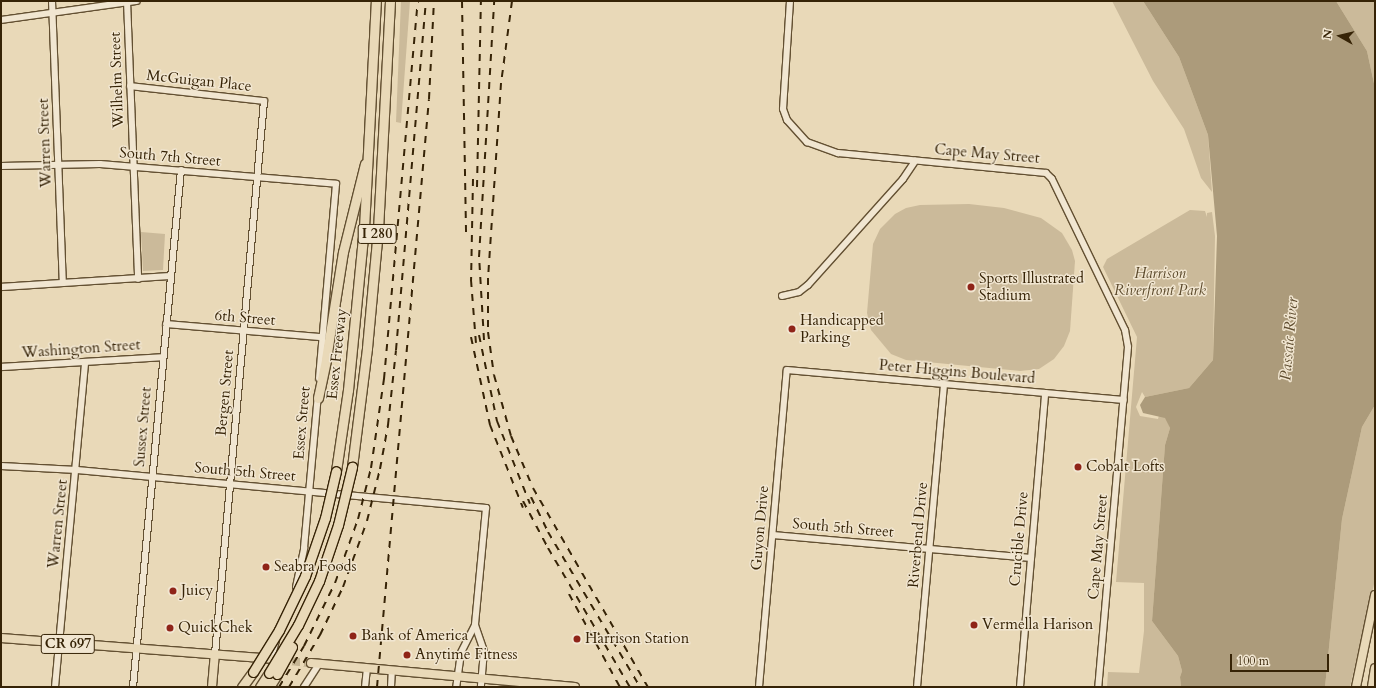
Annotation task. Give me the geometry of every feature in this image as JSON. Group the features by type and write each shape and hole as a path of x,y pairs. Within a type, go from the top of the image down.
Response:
{"highway":[{"name":"Essex Freeway","path":"242,687 282,625 310,565 325,518 336,471 353,342 368,155 376,1"},
{"name":"Essex Freeway","path":"260,687 273,674 314,592 335,536 352,467 366,356 378,230 390,1"},
{"path":"318,398 326,359 343,252 360,174 368,155"},
{"path":"269,687 273,674"}],"main road":[{"path":"1356,687 1375,595"},
{"name":"CR 697","path":"1,638 136,650 215,654 271,659"},
{"name":"Bergen Street","path":"212,687 215,654"},
{"path":"315,663 457,676 481,683 575,687"},
{"path":"1372,687 1375,668"}],"street":[{"name":"Warren Street","path":"52,1 64,283"},
{"path":"1,20 137,1"},
{"name":"Cape May Street","path":"790,1 784,109 794,129 807,142 821,149 915,161 1042,172 1050,176 1127,334 1128,347 1124,400 1098,687"},
{"name":"Wilhelm Street","path":"127,2 138,279"},
{"name":"McGuigan Place","path":"130,86 264,101"},
{"name":"Bergen Street","path":"215,654 264,101"},
{"path":"782,296 799,292 808,285 903,179 915,161"},
{"name":"South 7th Street","path":"1,166 59,163 134,166 336,184"},
{"name":"Sussex Street","path":"133,687 180,170"},
{"name":"Essex Street","path":"271,659 301,568 318,398 336,184"},
{"path":"1,286 171,276"},
{"name":"6th Street","path":"166,324 322,337"},
{"name":"Washington Street","path":"1,367 86,363 163,357"},
{"name":"Warren Street","path":"55,687 77,470 86,363"},
{"name":"Peter Higgins Boulevard","path":"787,370 1124,400"},
{"name":"Guyon Drive","path":"759,687 787,370"},
{"name":"Riverbend Drive","path":"917,687 944,384"},
{"name":"Crucible Drive","path":"1020,687 1045,393"},
{"name":"South 5th Street","path":"1,466 77,470 486,508 475,625"},
{"name":"South 5th Street","path":"773,535 1031,558"},
{"path":"456,687 463,647 475,625"},
{"path":"475,625 484,650 481,683"},
{"path":"304,687 315,663"},
{"path":"366,687 368,668"},
{"path":"391,687 392,670"}],"green space":[{"path":"401,1 410,1 401,123 396,122"},
{"path":"1112,1 1143,1 1179,57 1208,135 1212,192 1201,178 1184,129 1153,81"},
{"path":"1336,1 1375,1 1375,88 1367,51"},
{"name":"Sports Illustrated Stadium","path":"969,204 1004,208 1041,218 1062,233 1072,250 1075,261 1070,331 1064,346 1054,359 1039,369 1020,371 906,360 891,354 871,330 867,313 873,244 880,229 895,214 906,208 920,205"},
{"name":"Harrison Riverfront Park","path":"1190,210 1205,211 1207,217 1207,213 1212,212 1215,236 1213,360 1189,388 1145,397 1142,392 1136,407 1140,416 1158,419 1159,415 1166,418 1170,428 1165,445 1152,621 1178,656 1182,671 1180,677 1181,687 1107,687 1108,672 1139,673 1144,631 1144,583 1116,582 1137,337 1103,267 1107,259"},
{"path":"141,232 165,234 163,270 143,271"},
{"path":"1375,405 1375,580 1350,687 1325,687 1342,519 1362,427"}],"water":[{"name":"Passaic River","path":"1143,1 1336,1 1367,51 1375,88 1375,405 1362,427 1342,519 1325,687 1181,687 1180,677 1182,671 1178,656 1152,621 1165,445 1170,428 1165,418 1143,413 1140,405 1145,397 1189,388 1213,360 1217,236 1208,135 1179,57"}],"tunnel":[{"path":"280,660 311,663"}],"railway":[{"path":"279,687 304,646 335,583 358,519 371,468 384,379 418,1"},
{"path":"289,687 320,635 343,587 367,521 380,469 388,425 396,350 426,1"},
{"path":"377,687 429,99 434,1"},
{"path":"462,1 466,237"},
{"path":"477,187 481,1"},
{"path":"484,340 479,257 494,1"},
{"path":"512,1 501,83 488,278 488,332 494,375 511,436 533,488 648,687"},
{"path":"473,179 471,280 476,343"},
{"path":"479,335 497,421 530,504"},
{"path":"471,337 490,425 523,508"},
{"path":"531,497 548,532 640,687"},
{"path":"523,501 548,548 630,687"},
{"path":"569,594 620,687"}],"place":[{"name":"Sports Illustrated Stadium","path":"971,287"},
{"name":"Handicapped Parking","path":"792,329"},
{"name":"Cobalt Lofts","path":"1078,467"},
{"name":"Seabra Foods","path":"266,567"},
{"name":"Juicy","path":"173,591"},
{"name":"Vermella Harison","path":"974,625"},
{"name":"QuickChek","path":"170,628"},
{"name":"Bank of America","path":"353,636"},
{"name":"Harrison Station","path":"577,639"},
{"name":"Anytime Fitness","path":"407,655"}]}
